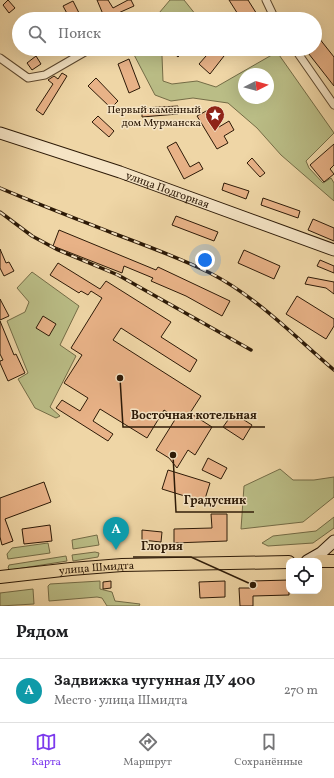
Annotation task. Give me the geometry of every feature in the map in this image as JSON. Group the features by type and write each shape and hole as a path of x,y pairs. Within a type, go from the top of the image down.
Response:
{"main road":[{"name":"улица Подгорная","path":"0,133 120,172 334,250"},
{"path":"312,558 321,553 334,541"},
{"path":"322,561 334,561"},
{"name":"улица Шмидта","path":"0,577 122,565 286,562"}],"street":[{"path":"266,0 272,12"},
{"path":"0,58 28,78 45,75 78,56"},
{"path":"300,56 334,104"}],"green space":[{"path":"170,0 184,0 194,12 160,12"},
{"path":"135,56 162,56 163,81 172,84 197,81 216,87 238,74 238,104 274,104 274,68 249,68 270,56 280,56 334,133 306,161 309,168 323,183 331,178 334,183 334,201 281,155 257,128 228,103 193,98 171,101 155,95"},
{"path":"32,272 79,306 60,345 76,356 50,407 60,416 56,418 35,408 18,379 28,373 7,321 25,312 29,302 17,288"},
{"path":"280,469 293,480 314,480 334,477 334,497 303,522 241,529 244,486"},
{"path":"334,517 334,528 313,543 268,546 262,543 273,536 316,531"},
{"path":"97,535 99,545 73,549 72,540"},
{"path":"48,543 50,553 8,559 7,554 12,548"},
{"path":"95,552 99,553 98,557 73,561 72,555"},
{"path":"66,556 67,561 10,570 8,568 9,565"},
{"path":"100,581 100,589 112,592 115,601 140,604 139,606 107,606 102,598 97,597 49,601 48,586 50,584"},
{"path":"33,589 34,604 0,606 0,593"}],"building":[{"path":"8,0 15,8 9,13 3,5"},
{"path":"97,0 108,0 113,8 128,0 131,0 134,6 121,12 102,12"},
{"path":"229,0 248,0 256,12 237,12"},
{"path":"73,1 78,12 66,12 63,6"},
{"path":"322,42 334,57 334,86 310,56 322,56"},
{"path":"36,56 41,64 32,70 27,63"},
{"path":"206,56 224,56 210,74 199,64"},
{"path":"129,59 140,88 129,93 118,64"},
{"path":"62,73 67,76 43,115 36,110 53,84 48,80 54,76 58,79"},
{"path":"96,78 118,101 111,108 88,86"},
{"path":"178,106 178,114 142,117 142,108"},
{"path":"208,110 219,127 229,121 234,130 224,136 228,143 217,149 197,116"},
{"path":"98,116 114,131 109,137 92,122"},
{"path":"176,142 190,167 199,162 203,169 184,179 167,147"},
{"path":"334,144 334,165 330,169 334,174 324,182 310,165"},
{"path":"252,158 265,173 260,177 247,163"},
{"path":"224,183 249,191 246,199 222,190"},
{"path":"263,198 300,211 298,218 261,205"},
{"path":"176,216 218,232 214,241 172,225"},
{"path":"313,219 334,228 334,241 308,230"},
{"path":"59,230 156,270 158,267 230,301 222,316 186,296 151,281 153,278 124,266 122,273 53,246"},
{"path":"0,249 6,263 9,262 14,271 4,276 0,268"},
{"path":"244,250 280,266 274,279 238,263"},
{"path":"320,260 334,266 334,273 317,266"},
{"path":"58,263 100,289 106,281 171,322 161,337 197,360 190,372 121,328 113,340 201,396 190,413 212,427 195,455 188,450 177,468 169,458 156,450 176,418 164,410 147,438 100,409 93,421 113,434 108,441 56,408 62,400 80,411 88,398 64,383 82,355 71,348 102,298 91,291 88,295 81,291 79,293 50,275"},
{"path":"308,277 334,282 334,294 326,288 305,284"},
{"path":"297,296 334,319 334,326 326,339 286,314"},
{"path":"0,299 9,316 0,320"},
{"path":"43,316 56,324 49,336 36,328"},
{"path":"0,321 14,355 16,354 25,373 8,381 0,363 0,361 3,360 0,354"},
{"path":"233,413 252,425 243,440 223,427"},
{"path":"208,458 227,468 221,479 202,470"},
{"path":"168,470 210,483 204,502 162,489"},
{"path":"44,482 51,502 5,519 13,541 2,545 0,537 0,498"},
{"path":"211,514 227,514 227,541 174,543 174,529 212,528"},
{"path":"50,525 52,541 24,544 22,529"},
{"path":"142,530 162,532 161,542 142,540"},
{"path":"286,580 286,594 289,595 253,596 253,606 240,606 239,588 252,588 252,581"},
{"path":"111,581 111,588 103,589 103,582"},
{"path":"225,581 225,597 200,598 199,582"}],"railway":[{"path":"0,188 163,252 210,273 244,294 260,306 334,370"},
{"path":"0,212 32,236 58,250 118,275 251,350"}],"place":[{"name":"Первый каменный дом Мурманска","path":"215,132"},
{"name":"Восточная котельная","path":"120,378"},
{"name":"Градусник","path":"173,455"},
{"name":"Задвижка чугунная ДУ 400","path":"116,550"},
{"name":"Глория","path":"253,585"}]}
